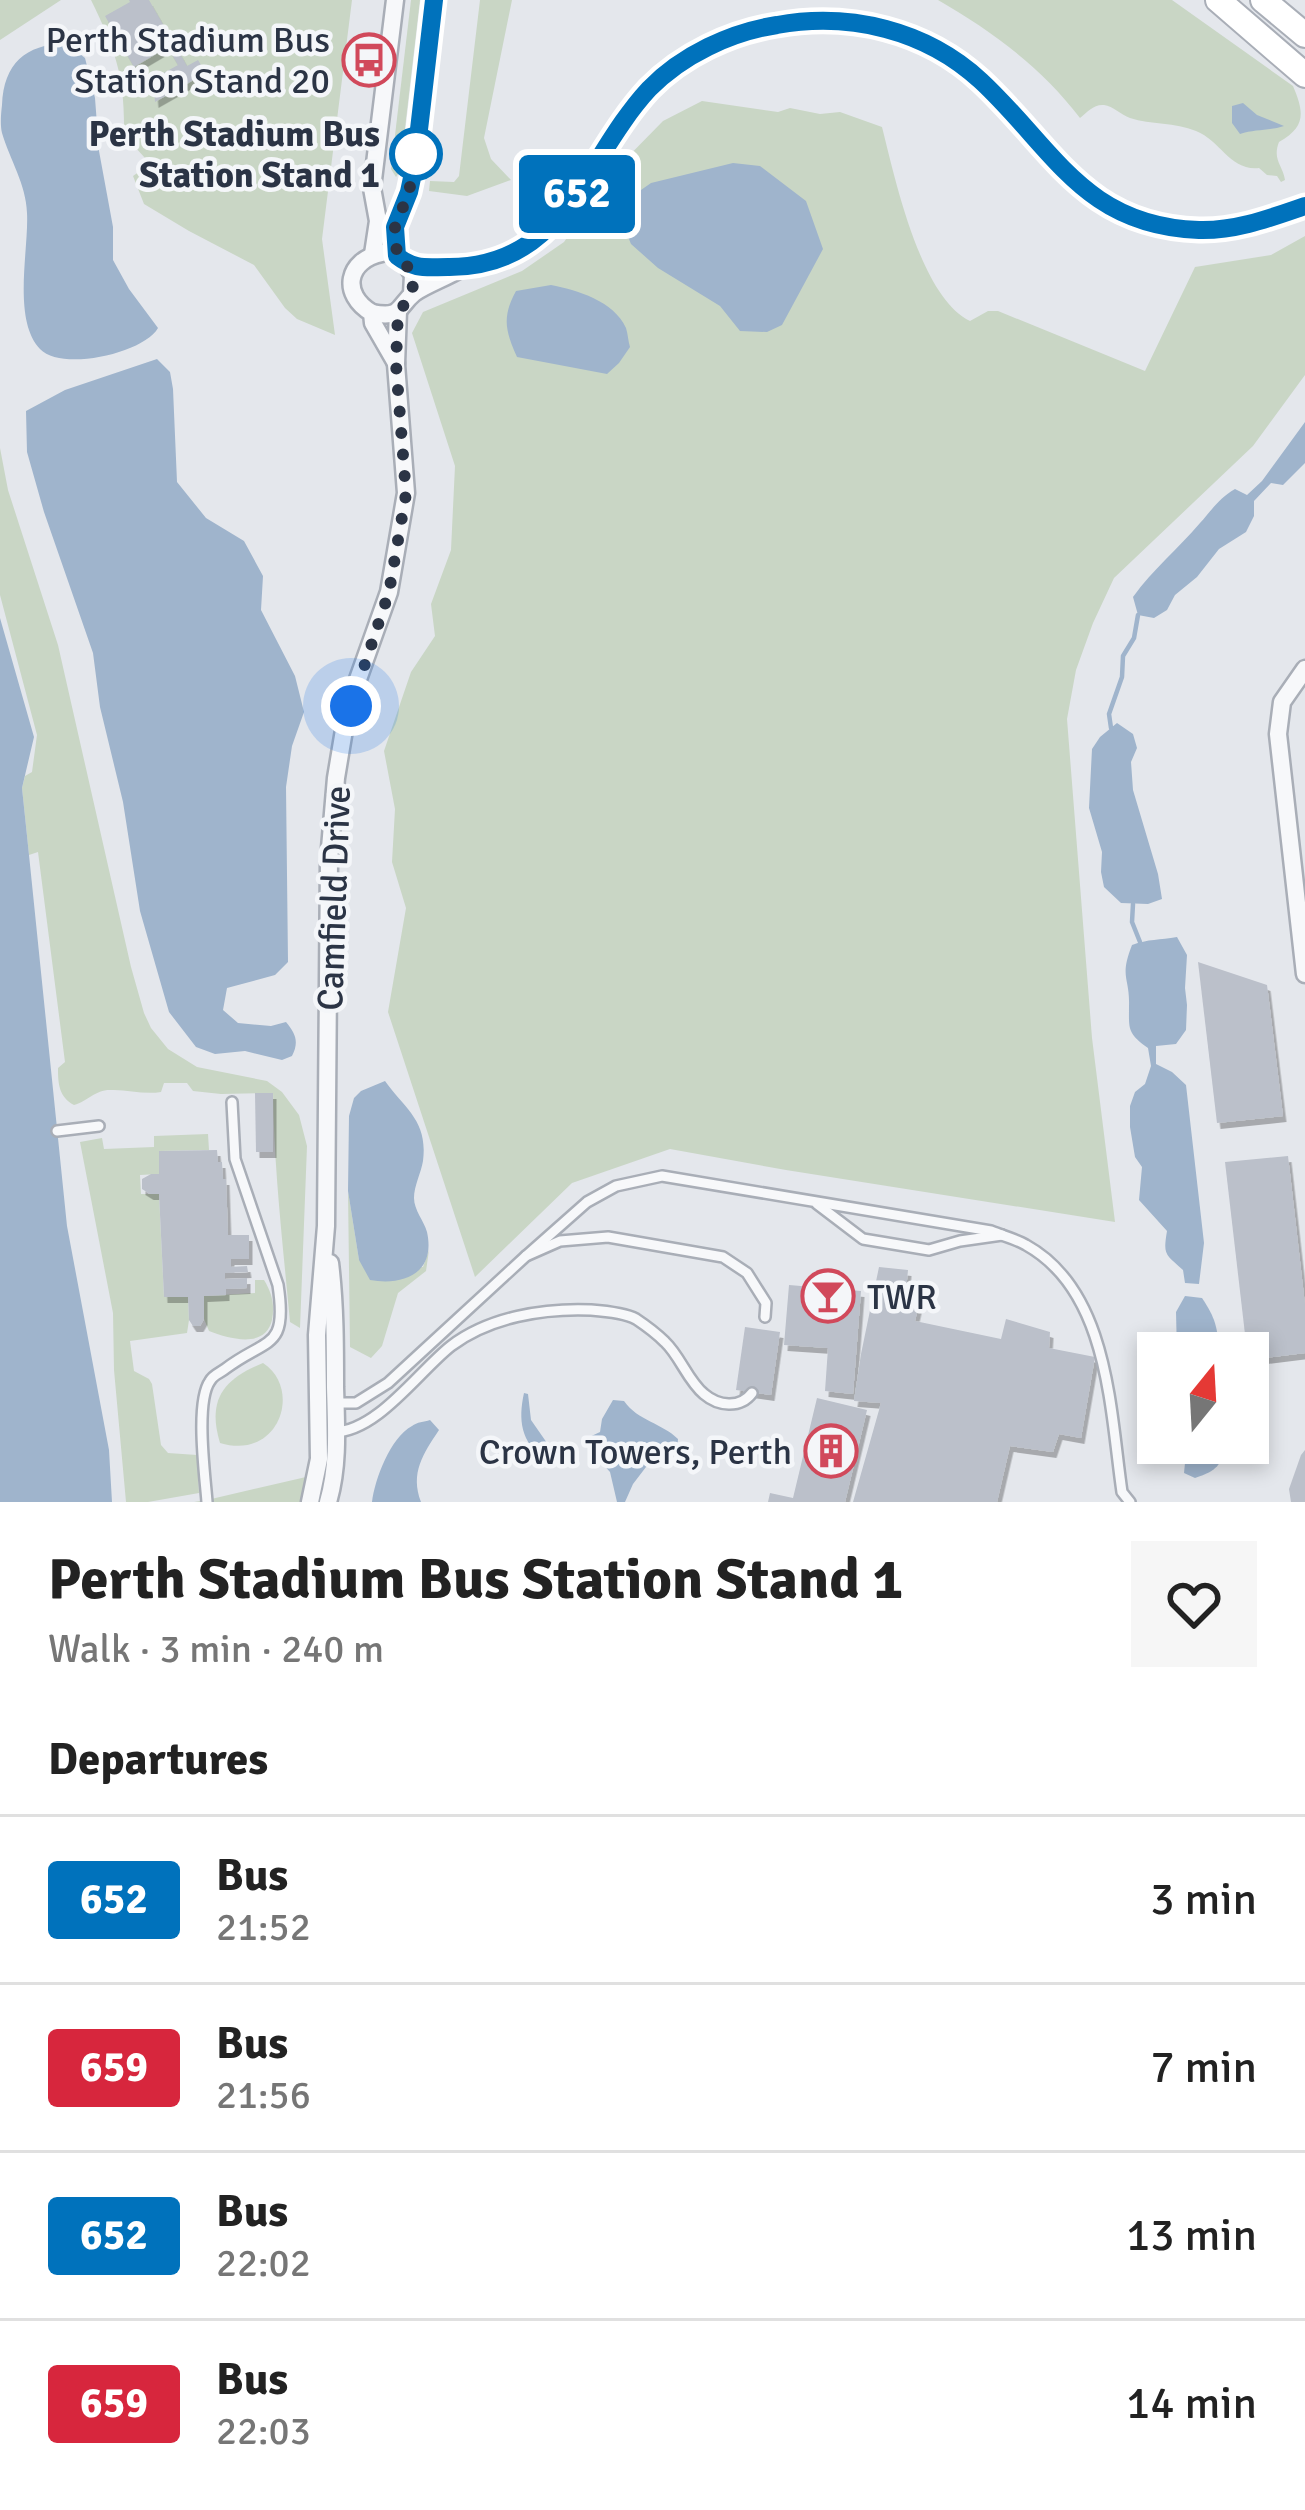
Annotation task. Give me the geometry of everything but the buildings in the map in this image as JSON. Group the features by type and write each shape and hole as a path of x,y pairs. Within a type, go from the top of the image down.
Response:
{"street":[{"path":"373,254 378,221 371,188 394,0"},
{"path":"412,294 413,275 403,261 395,227 415,164 434,0"},
{"path":"1198,0 1283,55"},
{"path":"1218,0 1305,75"},
{"path":"1264,0 1305,35"},
{"path":"466,266 373,254 358,265 351,283 356,301 380,315 398,311 412,294 466,266 511,254 552,226 568,208 652,87 712,45 790,22 865,24 919,41 956,61 994,94 1082,189 1133,217 1163,226 1210,230 1251,224 1305,206"},
{"path":"1278,215 1305,193"},
{"name":"Camfield Drive","path":"328,1502 335,1468 316,1335 326,1226 329,860 344,730 389,592 406,494 396,364 398,311"},
{"path":"371,313 396,364"},
{"path":"1305,669 1289,688 1278,715 1305,974"},
{"name":"Camfield Drive","path":"310,1502 327,1432"}],"lane":[{"path":"207,1502 202,1409 210,1381 270,1343 279,1329 281,1306 235,1159 232,1102"},
{"path":"57,1130 99,1126"},
{"path":"327,1403 356,1402 388,1384 587,1202 616,1186 662,1176 992,1231 1028,1246 1069,1284 1093,1327 1102,1357 1122,1492 1130,1502"},
{"path":"812,1201 862,1239 929,1250 1002,1235"},
{"path":"526,1256 560,1241 608,1237 723,1258 747,1273 766,1303 765,1317"},
{"path":"327,1432 344,1432 370,1419 451,1346 485,1325 526,1314 591,1310 633,1317 666,1343 704,1394 730,1406 746,1401 752,1393"}],"green space":[{"path":"0,0 61,0 0,40"},
{"path":"91,0 352,0 322,239 335,335 297,319 254,265 144,204 133,176 143,169 145,158 124,135 117,65"},
{"path":"411,0 420,0 396,177 391,169"},
{"path":"480,0 512,0 484,138 491,159 511,180 467,196 429,191 430,181 454,182 459,176"},
{"path":"938,0 1172,0 1293,86 1300,119 1294,131 1279,142 1277,153 1285,180 1240,165 1188,128 1130,118 1104,105 1080,118 1015,52"},
{"path":"702,101 778,112 790,108 840,112 882,127 912,234 937,288 952,308 970,321 998,311 1145,371 1195,267 1271,255 1305,236 1305,375 1253,446 1114,578 1076,670 1067,719 1092,1038 1115,1222 670,1149 572,1183 475,1277 388,1012 406,908 392,862 395,809 384,751 411,672 435,636 431,604 451,550 455,466 412,333 423,312 522,271 564,242 612,173 663,121"},
{"path":"0,448 8,490 58,645 144,1013 168,1049 197,1067 267,1081 299,1115 307,1146 300,1328 290,1322 273,1093 221,1094 193,1091 187,1083 164,1083 161,1092 105,1090 74,1105 60,1090 58,1068 65,1062 38,852 29,855 22,788 25,776 32,772 37,735 0,595"},
{"path":"208,1134 209,1150 159,1151 159,1174 140,1175 141,1194 159,1194 164,1297 188,1297 187,1333 130,1341 134,1371 152,1384 161,1445 168,1453 197,1455 199,1493 126,1502 113,1313 80,1142 102,1138 104,1149 154,1147 154,1136"},
{"path":"348,1191 359,1260 423,1267 429,1250 426,1271 398,1293 382,1346 371,1358 350,1347"},
{"path":"255,1280 264,1280 271,1294 273,1315 268,1329 246,1339 209,1331 204,1296 255,1293"},
{"path":"263,1363 281,1389 279,1420 257,1442 220,1443 216,1415 222,1393 238,1376"},
{"path":"306,1477 301,1502 194,1502 207,1500"}],"water":[{"path":"66,43 85,58 95,98 113,227 113,260 158,328 137,345 83,359 51,356 31,336 24,303 26,202 1,126 4,90 12,67 28,52"},
{"path":"1243,103 1257,115 1284,126 1240,134 1232,123 1232,106"},
{"path":"733,163 760,166 806,201 823,249 782,325 767,332 740,331 720,306 658,268 631,244 624,227 631,197 651,183"},
{"path":"551,285 594,298 626,328 630,347 607,374 517,357 507,324 516,291"},
{"path":"157,359 170,372 173,389 177,482 206,518 244,541 263,576 261,610 295,676 304,712 292,746 286,787 288,962 275,975 227,988 223,1010 238,1023 271,1026 286,1022 295,1046 292,1056 282,1060 245,1051 215,1054 196,1047 169,1012 140,911 93,653 27,452 26,411 65,390"},
{"path":"1305,422 1305,463 1283,485 1271,483 1254,501 1254,516 1246,532 1219,549 1175,595 1167,610 1154,618 1138,615 1133,597 1149,577 1224,496 1235,489 1247,495 1262,481"},
{"path":"0,618 34,737 22,788 67,1226 109,1450 112,1502 0,1502"},
{"path":"1117,723 1133,734 1137,748 1131,762 1133,790 1162,899 1148,904 1121,903 1104,887 1102,852 1089,808 1092,749"},
{"path":"1177,937 1187,955 1186,1030 1176,1044 1156,1046 1156,1064 1186,1085 1204,1243 1199,1284 1185,1283 1183,1270 1167,1254 1167,1231 1139,1200 1142,1167 1135,1157 1130,1127 1130,1106 1151,1066 1148,1048 1129,1025 1128,956 1132,945"},
{"path":"385,1081 414,1117 422,1136 423,1161 414,1198 429,1246 422,1267 395,1281 370,1280 359,1260 348,1191 349,1116 354,1098"},
{"path":"1185,1296 1202,1298 1217,1332 1176,1332 1176,1312"},
{"path":"524,1393 528,1394 531,1420 547,1443 544,1459 523,1430"},
{"path":"613,1400 624,1401 678,1439 677,1451 646,1467 625,1502 617,1502 610,1472 585,1439 600,1432"},
{"path":"430,1420 439,1430 418,1473 421,1502 372,1502 390,1449 404,1432"},
{"path":"1185,1464 1218,1464 1195,1478 1184,1473"}],"waterway":[{"path":"1111,728 1109,714 1138,615"},
{"path":"1133,904 1132,922 1140,942"}],"bus line":[{"name":"652","path":"434,0 415,164 394,236 397,256 408,266 488,262 532,242 568,208 652,87 712,45 790,22 865,24 919,41 956,61 994,94 1082,189 1133,217 1163,226 1210,230 1251,224 1305,206"}],"place":[{"name":"Perth Stadium Bus Station Stand 20","path":"369,60"},
{"name":"Perth Stadium Bus Station Stand 1","path":"416,154"},
{"name":"TWR","path":"828,1296"},
{"name":"Crown Towers, Perth","path":"831,1451"}],"route":[{"path":"351,706 389,592 406,494 396,364 398,311 409,301 414,284 408,266 397,256 394,236 416,154"}]}
